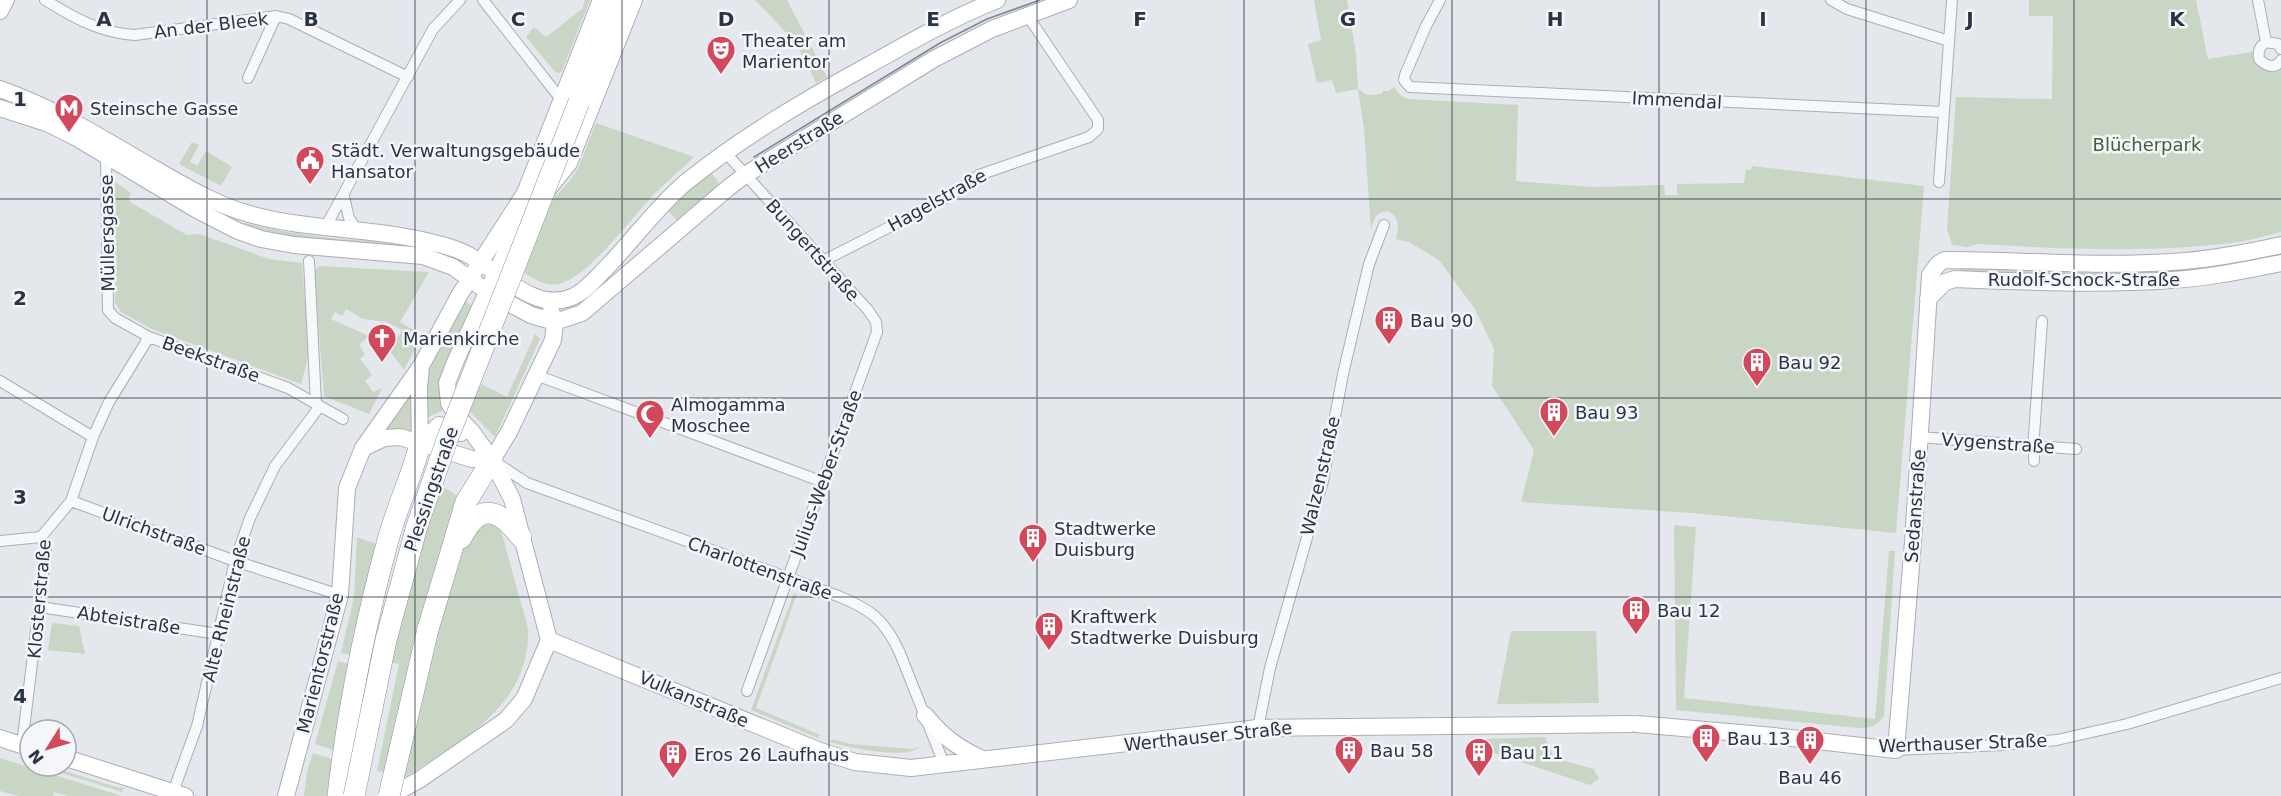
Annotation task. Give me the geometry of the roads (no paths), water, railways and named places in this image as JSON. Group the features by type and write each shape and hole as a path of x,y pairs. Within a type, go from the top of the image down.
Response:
{"highway":[{"name":"Plessingstraße","path":"354,796 386,640 417,526 571,100 619,0"},
{"path":"338,796 353,692 379,579 389,538 420,444"},
{"path":"389,796 438,595 466,502 484,460"},
{"path":"444,574 468,525 479,514 486,512 500,516 521,537"}],"main road":[{"path":"0,11 6,0"},
{"name":"Plessingstraße","path":"363,448 421,366 469,279 525,193 571,100 601,0"},
{"name":"Plessingstraße","path":"456,415 449,403 447,383 456,360 525,214 569,163 634,0"},
{"name":"Heerstraße","path":"548,302 565,300 577,295 598,276 682,186 725,152 856,72 922,35 997,0"},
{"name":"Heerstraße","path":"555,322 582,313 745,175 934,58 992,29 1069,0"},
{"path":"0,89 25,98 183,184 245,213 325,228 427,241 460,250 481,260 535,297 548,302 555,322 553,340 509,432 484,460"},
{"path":"0,108 49,124 106,155 197,210 238,231 261,239 294,245 423,256 453,267 488,292 531,315 555,322"},
{"name":"Rudolf-Schock-Straße","path":"1938,264 1945,260 2172,262 2238,254 2281,245"},
{"name":"Rudolf-Schock-Straße","path":"1928,299 1946,282 1955,279 2061,282 2173,280 2244,271 2281,263"},
{"name":"Sedanstraße","path":"1896,750 1930,275 1938,264"},
{"name":"Plessingstraße","path":"420,444 421,366"},
{"path":"389,796 419,780 506,720 524,699 549,640 521,537 504,499 494,487 484,460 456,415 435,418 424,429 420,444"},
{"path":"420,444 439,425 450,427 484,460"},
{"path":"363,448 384,438 400,437 450,453 484,460"},
{"name":"Marientorstraße","path":"286,796 340,595 346,488 363,448"},
{"name":"Vulkanstraße","path":"549,640 829,754 855,762 886,766 911,768 944,764"},
{"path":"925,715 941,735 982,759"},
{"name":"Werthauser Straße","path":"944,764 1257,728 1546,723 1628,723 1896,750"},
{"path":"0,738 18,744"},
{"path":"78,762 179,794"}],"street":[{"name":"An der Bleek","path":"45,0 75,18 118,34 135,35 276,16 289,19 408,77"},
{"path":"325,228 433,29 460,0"},
{"path":"483,0 556,93 571,100"},
{"name":"Immendal","path":"1440,0 1425,26 1404,75 1404,80 1410,87 1943,112"},
{"path":"1831,0 1847,9 1949,41"},
{"path":"1939,182 1953,0"},
{"path":"2258,0 2266,42"},
{"name":"Hagelstraße","path":"823,261 950,195 979,175 1089,137 1098,129 1098,120 1027,15"},
{"path":"248,78 276,16"},
{"path":"2266,42 2278,44 2281,49"},
{"path":"2266,42 2258,51 2259,59 2265,66 2272,66 2281,60"},
{"name":"Bungertstraße","path":"725,152 868,310 876,322"},
{"name":"Müllersgasse","path":"106,155 108,310"},
{"path":"344,196 349,218 358,232"},
{"name":"Walzenstraße","path":"1257,728 1270,668 1323,481 1343,374 1369,264 1384,225"},
{"path":"309,261 318,405"},
{"name":"Beekstraße","path":"108,310 115,318 149,337 288,388 343,419"},
{"path":"2034,461 2042,321"},
{"name":"Julius-Weber-Straße","path":"747,691 871,350 877,332 876,322"},
{"name":"Klosterstraße","path":"29,718 46,549 40,537 71,501 93,437 109,402 149,337"},
{"path":"537,375 823,482"},
{"path":"0,381 93,437"},
{"name":"Alte Rheinstraße","path":"179,794 198,726 235,561 250,518 275,466 318,405"},
{"name":"Vygenstraße","path":"1919,438 2076,449"},
{"name":"Charlottenstraße","path":"484,460 527,483 858,604 878,617 891,634 899,651 944,764"},
{"name":"Ulrichstraße","path":"71,501 235,561 340,595"},
{"path":"0,541 40,537"},
{"name":"Abteistraße","path":"40,607 218,634"},
{"name":"Werthauser Straße","path":"1896,750 2057,740 2127,724 2281,678"}],"tram line":[{"path":"754,157 940,43 987,19 1040,0"}],"place":[{"name":"Theater am Marientor","path":"721,76"},
{"name":"Steinsche Gasse","path":"69,134"},
{"name":"Städt. Verwaltungsgebäude Hansator","path":"310,186"},
{"name":"Bau 90","path":"1389,346"},
{"name":"Marienkirche","path":"382,364"},
{"name":"Bau 92","path":"1757,388"},
{"name":"Bau 93","path":"1554,438"},
{"name":"Almogamma Moschee","path":"650,440"},
{"name":"Stadtwerke Duisburg","path":"1033,564"},
{"name":"Bau 12","path":"1636,636"},
{"name":"Kraftwerk Stadtwerke Duisburg","path":"1049,652"},
{"name":"Bau 13","path":"1706,764"},
{"name":"Bau 46","path":"1810,766"},
{"name":"Bau 58","path":"1349,776"},
{"name":"Bau 11","path":"1479,778"},
{"name":"Eros 26 Laufhaus","path":"673,780"}],"park label":[{"name":"Blücherpark","path":"2147,144"}]}
